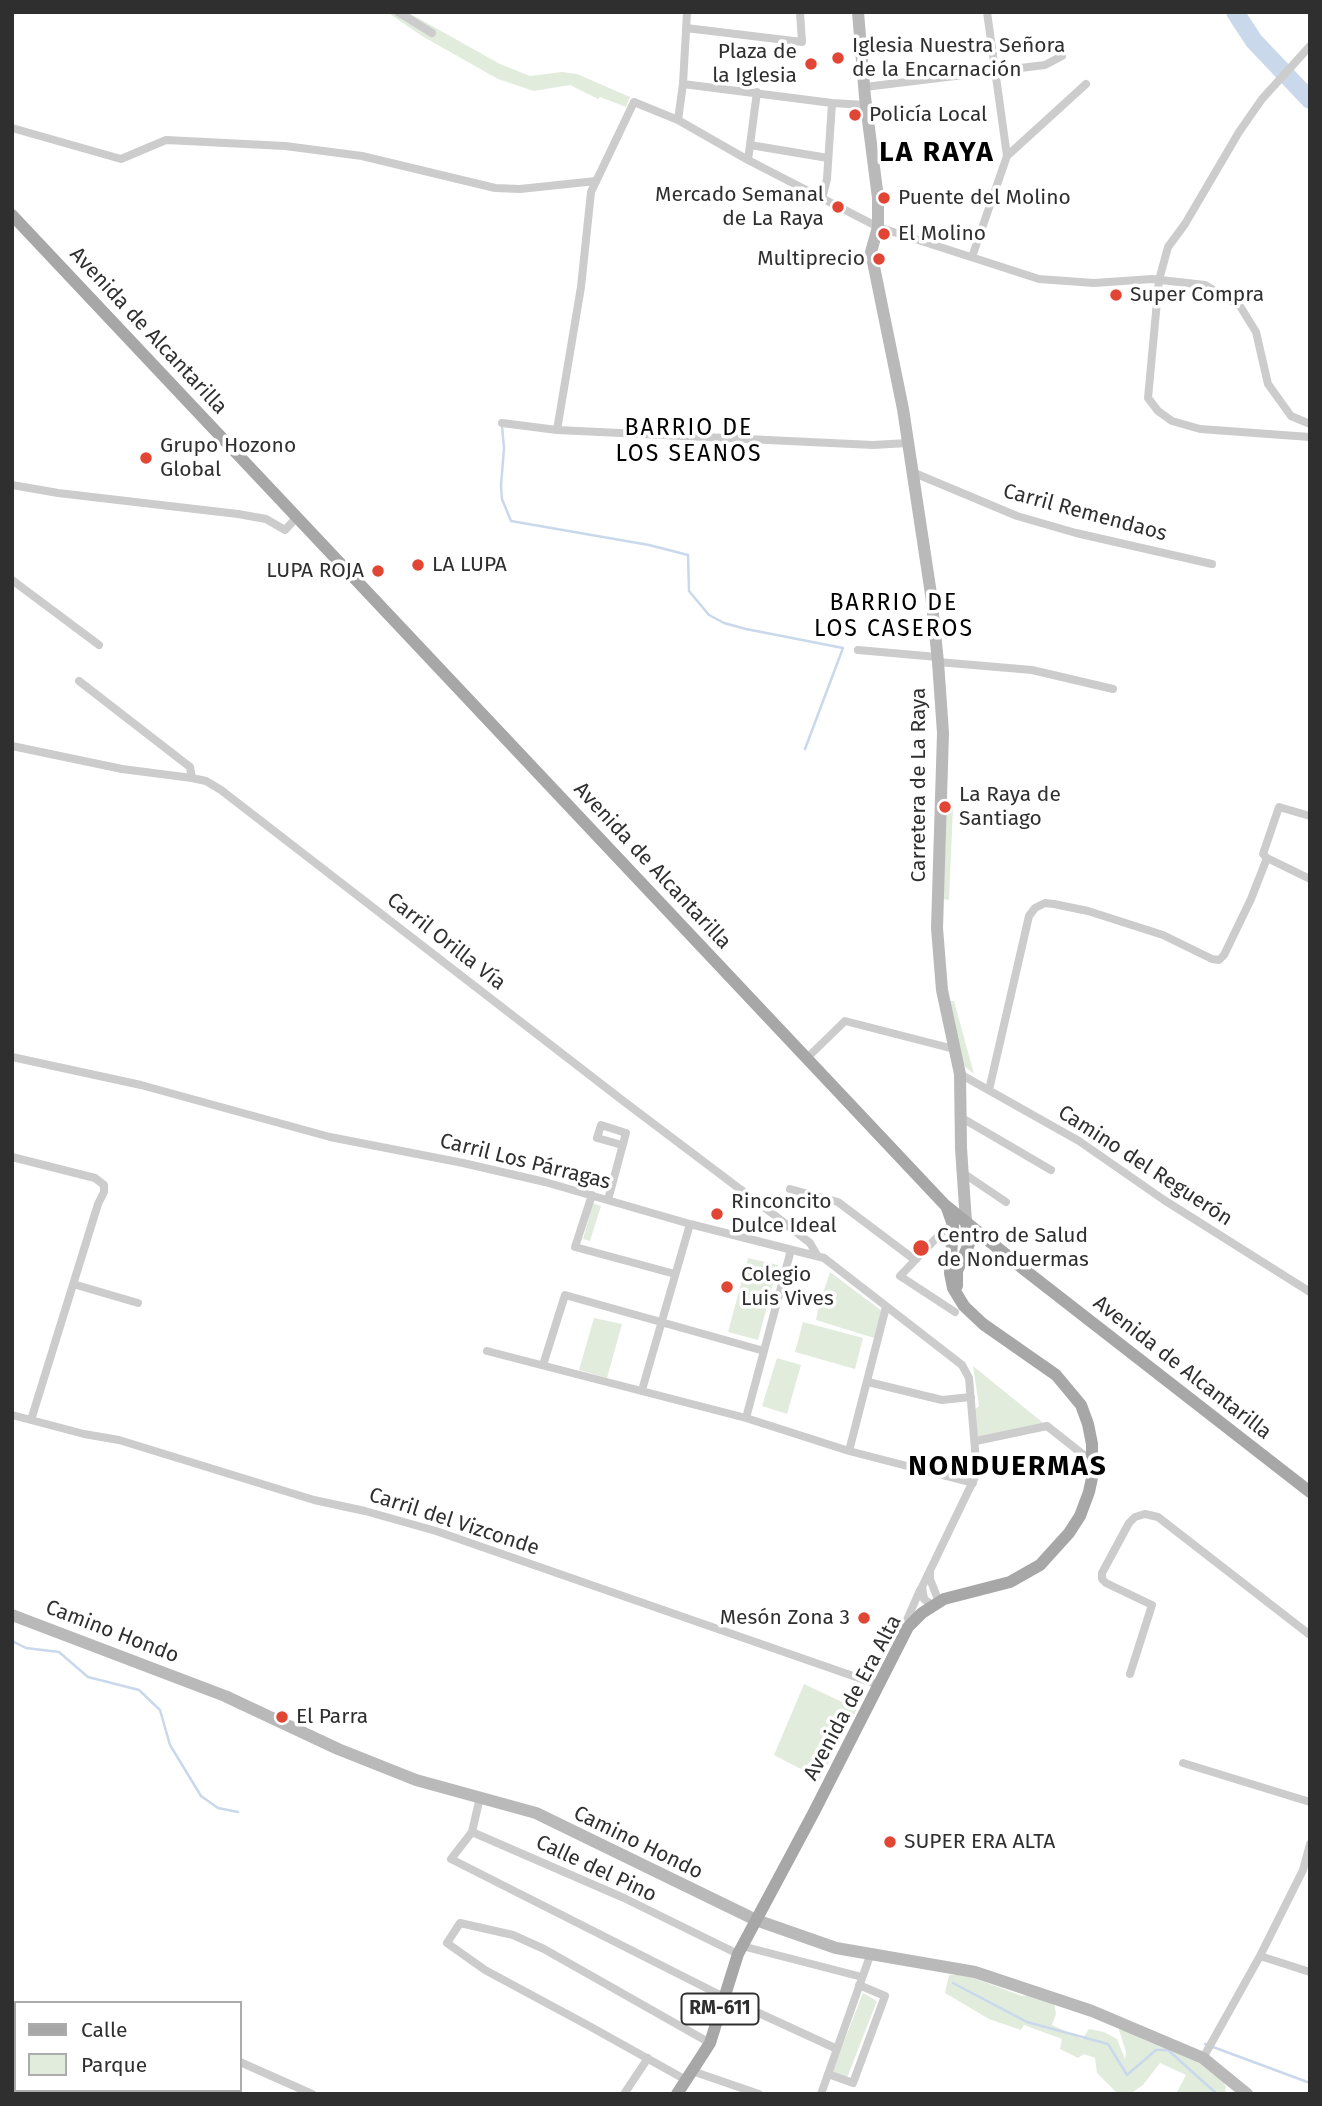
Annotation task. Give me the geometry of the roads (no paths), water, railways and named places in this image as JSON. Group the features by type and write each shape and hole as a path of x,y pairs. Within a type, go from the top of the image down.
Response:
{"main road":[{"name":"Carretera de La Raya","path":"858,12 866,105 876,167 878,227 871,253 908,443 931,594 938,660 943,733 937,928 942,990 960,1074 963,1173 959,1224"},
{"name":"Avenida de Alcantarilla","path":"12,215 945,1205 959,1224 996,1248 1310,1492"},
{"path":"952,1241 959,1224"},
{"path":"959,1224 968,1250"},
{"name":"Avenida de Era Alta","path":"755,1920 814,1812 902,1636 913,1621 936,1604 958,1594 1010,1582 1040,1564 1064,1540 1086,1502 1092,1478 1092,1444 1088,1423 1073,1393 1056,1375 957,1305 950,1273 952,1241"},
{"path":"957,1305 957,1271 968,1250 979,1244 996,1248"},
{"name":"Camino Hondo","path":"12,1615 225,1696 338,1749 416,1780 536,1813 755,1920 836,1948 975,1972 1207,2050 1242,2093"},
{"name":"RM-611","path":"677,2094 710,2043 740,1950 755,1920"}],"street":[{"path":"398,12 432,33"},
{"path":"678,120 687,12"},
{"path":"686,28 802,42 800,12"},
{"path":"972,257 1007,156 987,12"},
{"path":"1310,46 1262,100 1168,247 1158,280 1148,398 1158,411 1172,421 1200,429 1310,437"},
{"path":"865,88 1045,65 1062,55"},
{"path":"683,84 866,105"},
{"path":"1007,156 1087,84"},
{"path":"748,160 757,92"},
{"path":"557,430 581,288 591,192 634,102 678,120 822,200 878,227 1040,279 1094,283 1158,280 1205,285 1240,306 1256,332 1268,384 1291,416 1310,424"},
{"path":"822,200 827,179 832,103"},
{"path":"12,128 121,159 166,140 180,140 285,146 362,156 495,188 520,189 596,181"},
{"path":"750,145 828,158"},
{"path":"502,423 557,430 873,445 908,443"},
{"name":"Carril Remendaos","path":"912,472 1017,516 1076,533 1212,564"},
{"path":"12,485 238,514 266,519 285,530 298,517"},
{"path":"12,580 99,645"},
{"path":"858,650 1032,670 1113,689"},
{"path":"79,681 190,767 191,778"},
{"name":"Carril Orilla Vía","path":"12,746 122,768 206,781 221,790 774,1214 810,1243 817,1255"},
{"path":"1310,816 1279,807 1263,854 1266,858 1310,879"},
{"path":"989,1090 1029,916 1035,908 1045,903 1088,911 1163,935 1219,960 1241,923 1266,858"},
{"path":"807,1058 845,1021 954,1049"},
{"name":"Carril Los Párragas","path":"12,1057 142,1086 330,1137 463,1163 592,1195 690,1224 817,1255 833,1264 962,1365 969,1378 978,1465 973,1483 905,1621 902,1636"},
{"name":"Camino del Reguerón","path":"960,1074 1079,1141 1164,1200 1310,1292"},
{"path":"962,1118 1051,1170"},
{"path":"608,1200 622,1145"},
{"path":"12,1157 95,1178 104,1185 31,1420"},
{"path":"963,1173 1006,1202"},
{"path":"790,1189 838,1202 915,1260"},
{"path":"592,1195 575,1247 676,1274"},
{"path":"642,1391 690,1224"},
{"path":"957,1305 901,1276 944,1230 959,1224"},
{"path":"952,1241 957,1250 968,1250"},
{"path":"746,1418 791,1250"},
{"path":"73,1284 138,1303"},
{"path":"543,1365 565,1295 764,1351"},
{"path":"849,1451 886,1307"},
{"path":"487,1351 746,1418 849,1451 973,1483"},
{"path":"868,1382 942,1400 971,1397"},
{"name":"Carril del Vizconde","path":"12,1415 119,1440 314,1500 436,1531 879,1685"},
{"path":"976,1441 1047,1426 1084,1456"},
{"path":"1130,1674 1152,1605 1106,1583 1102,1579 1102,1573 1129,1523 1135,1517 1145,1514 1158,1517 1310,1635"},
{"path":"930,1572 936,1604"},
{"path":"922,1587 924,1599 936,1604"},
{"path":"1183,1763 1310,1802"},
{"path":"481,1797 472,1832 452,1859 724,1997 837,2049"},
{"name":"Calle del Pino","path":"472,1832 740,1950 861,1981"},
{"path":"1207,2050 1260,1956 1303,1870 1310,1843"},
{"path":"710,2043 544,1949 513,1935 460,1923 447,1943 485,1970 648,2058 689,2076 759,2094"},
{"path":"821,2094 871,1953"},
{"path":"1260,1956 1310,1972"},
{"path":"828,2074 853,2083 885,1996 861,1981"},
{"path":"624,2094 648,2058"},
{"path":"242,2063 312,2094"}],"waterway":[{"path":"1235,12 1254,41 1310,100"},
{"path":"502,426 502,499 511,521 649,545 688,555 689,591 709,615 724,623 746,629 843,648 805,749"},
{"path":"12,1641 26,1648 59,1652 88,1677 139,1690 160,1710 170,1745 201,1796 218,1808 238,1812"},
{"path":"953,1983 1027,2022 1108,2044 1127,2075 1156,2050 1168,2050 1217,2094"},
{"path":"1205,2044 1310,2083"}],"place":[{"name":"Iglesia Nuestra Señora de la Encarnación","path":"838,58"},
{"name":"Plaza de la Iglesia","path":"811,64"},
{"name":"Policía Local","path":"855,115"},
{"name":"Puente del Molino","path":"884,198"},
{"name":"Mercado Semanal de La Raya","path":"838,207"},
{"name":"El Molino","path":"884,234"},
{"name":"Multiprecio","path":"879,259"},
{"name":"Super Compra","path":"1116,295"},
{"name":"Grupo Hozono Global","path":"146,458"},
{"name":"LA LUPA","path":"418,565"},
{"name":"LUPA ROJA","path":"378,571"},
{"name":"La Raya de Santiago","path":"945,807"},
{"name":"Rinconcito Dulce Ideal","path":"717,1214"},
{"name":"Centro de Salud de Nonduermas","path":"921,1248"},
{"name":"Colegio Luis Vives","path":"727,1287"},
{"name":"Mesón Zona 3","path":"864,1618"},
{"name":"El Parra","path":"282,1717"},
{"name":"SUPER ERA ALTA","path":"890,1842"}],"district":[{"name":"LA RAYA","path":"937,153"},
{"name":"BARRIO DE LOS SEANOS","path":"689,442"},
{"name":"BARRIO DE LOS CASEROS","path":"894,617"},
{"name":"NONDUERMAS","path":"1008,1467"}]}
